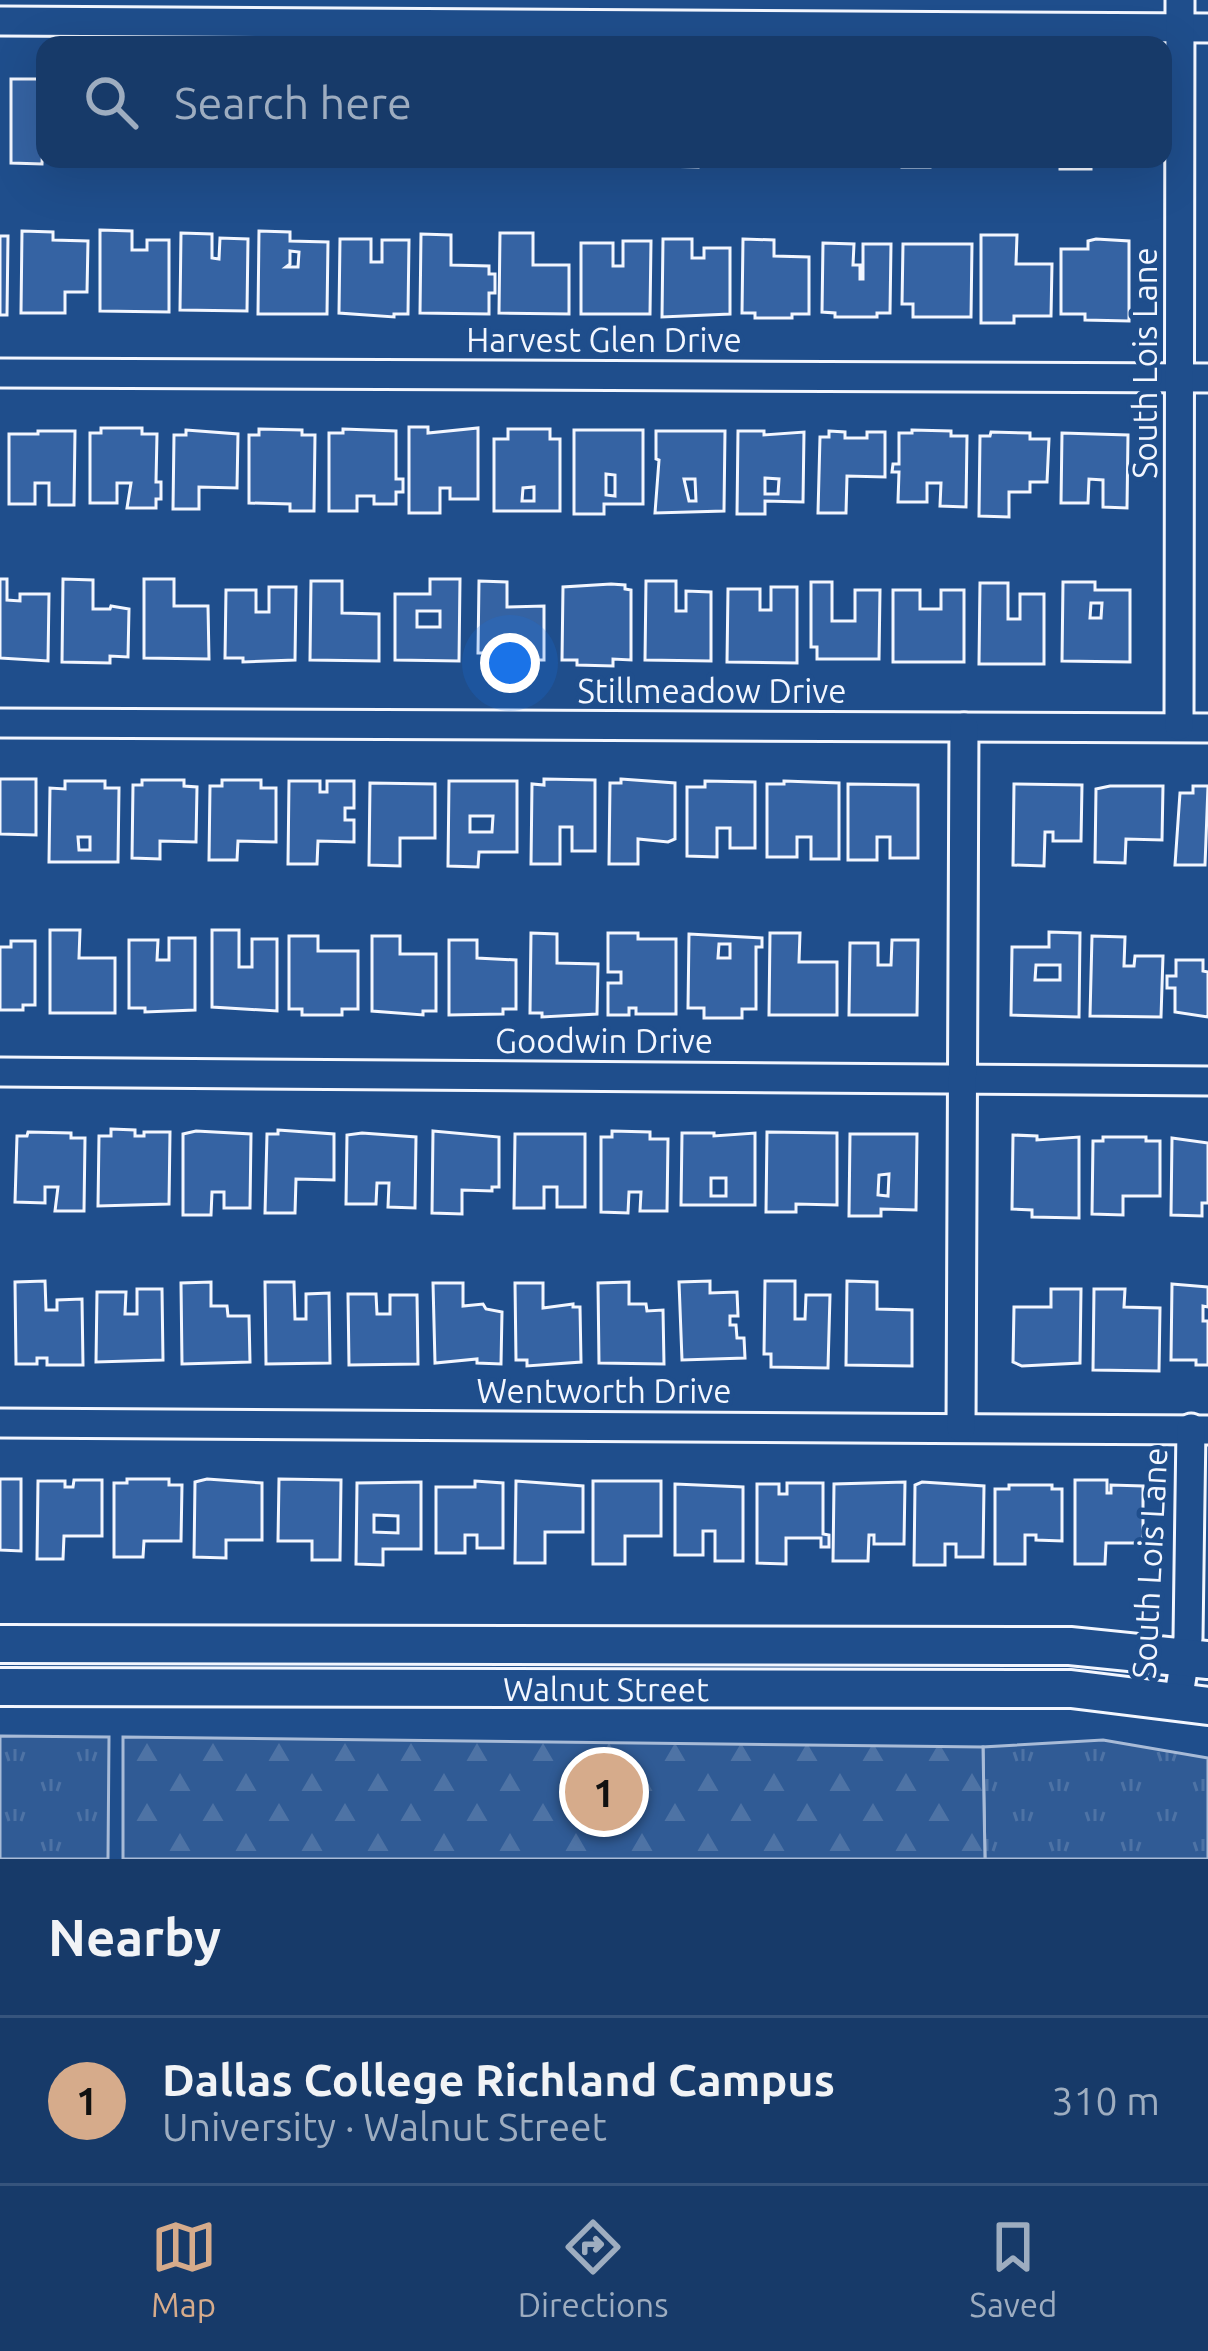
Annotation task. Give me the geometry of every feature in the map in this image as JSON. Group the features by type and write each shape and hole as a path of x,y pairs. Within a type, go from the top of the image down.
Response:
{"main road":[{"name":"Walnut Street","path":"0,1644 1070,1646 1198,1658"},
{"name":"Walnut Street","path":"0,1687 1071,1689 1193,1704"}],"street":[{"path":"0,21 1190,18"},
{"name":"South Lois Lane","path":"1179,726 1194,378 1190,18"},
{"name":"Harvest Glen Drive","path":"0,373 1194,378"},
{"name":"Stillmeadow Drive","path":"0,723 1208,728"},
{"path":"962,1427 964,727"},
{"name":"Goodwin Drive","path":"0,1072 1208,1081"},
{"name":"Wentworth Drive","path":"0,1423 1200,1429"},
{"name":"South Lois Lane","path":"1193,1704 1198,1658 1200,1429"}],"green space":[{"path":"0,1736 109,1737 108,1859 0,1859"},
{"path":"123,1737 983,1747 985,1859 123,1859"},
{"path":"1103,1740 1208,1758 1208,1859 985,1859 983,1747"}],"building":[{"path":"11,79 36,79 36,164 11,163"},
{"path":"100,230 132,231 132,250 147,250 147,240 169,240 169,312 100,311"},
{"path":"22,231 53,232 53,240 88,241 87,292 65,292 65,313 21,313"},
{"path":"259,231 290,232 290,241 328,242 327,314 258,314","holes":["290,251 299,252 298,267 286,267"]},
{"path":"181,233 212,234 212,258 219,259 220,238 248,239 247,311 180,310"},
{"path":"500,233 533,233 533,265 569,265 569,314 499,313"},
{"path":"421,234 451,235 451,265 489,266 489,274 495,274 495,293 489,293 489,314 420,313"},
{"path":"981,235 1017,235 1016,264 1052,264 1051,316 1014,316 1014,323 981,323"},
{"path":"0,236 8,236 7,315 0,315"},
{"path":"340,239 371,239 371,262 382,262 382,240 409,240 408,314 339,313"},
{"path":"663,239 692,239 692,258 704,258 704,248 730,248 730,314 662,317"},
{"path":"743,239 774,240 774,256 809,257 809,314 755,318 755,313 742,313"},
{"path":"623,241 651,241 650,314 581,314 581,243 613,243 613,266 623,266"},
{"path":"1088,241 1129,241 1129,321 1061,314 1061,249 1088,249"},
{"path":"823,243 854,244 853,265 860,265 860,279 863,244 891,244 890,313 835,317 835,313 822,312"},
{"path":"903,244 972,244 971,317 913,317 913,304 902,304"},
{"path":"409,427 428,427 428,433 478,428 478,499 450,499 450,488 440,488 440,513 409,513"},
{"path":"101,428 142,428 142,434 157,434 156,482 161,482 161,499 156,499 156,508 127,508 131,483 117,483 117,503 90,503 90,433 101,433"},
{"path":"259,429 315,435 314,511 290,511 290,504 249,503 249,435 259,435"},
{"path":"343,429 396,431 396,479 403,479 403,492 396,492 396,504 374,504 374,496 357,496 357,511 329,511 329,433 343,433"},
{"path":"508,429 550,429 550,439 560,439 560,511 494,511 494,439 508,439","holes":["534,487 534,501 522,501 523,488"]},
{"path":"186,430 238,434 237,488 199,487 199,509 173,509 174,435 186,435"},
{"path":"574,430 643,430 643,504 604,504 604,514 574,514","holes":["606,474 615,475 615,496 606,495"]},
{"path":"75,431 74,505 49,505 49,483 35,483 35,504 9,504 9,434"},
{"path":"656,431 725,431 724,511 655,513","holes":["684,479 695,479 696,501 689,501"]},
{"path":"738,431 764,431 764,435 804,432 803,502 765,501 765,514 737,514","holes":["765,478 779,479 778,494 765,494"]},
{"path":"829,431 845,432 845,438 885,432 885,477 847,476 846,513 818,513 820,437 829,437"},
{"path":"899,433 967,436 966,507 940,506 941,483 927,483 927,502 898,502 899,472 892,472 893,464 899,464"},
{"path":"1030,433 1030,439 1049,439 1047,482 1030,482 1030,492 1009,492 1009,517 979,516 980,436"},
{"path":"1062,433 1128,435 1127,508 1103,507 1103,480 1089,479 1088,503 1061,503"},
{"path":"0,579 7,579 7,600 20,601 20,594 49,594 48,661 0,658"},
{"path":"63,579 93,580 93,609 129,609 128,657 110,656 110,663 62,662"},
{"path":"144,579 174,579 174,606 208,606 209,659 144,658"},
{"path":"430,579 460,579 459,661 395,660 395,594 430,594","holes":["417,611 440,611 440,627 417,627"]},
{"path":"311,581 342,581 342,613 379,614 379,661 310,660"},
{"path":"479,581 507,582 507,607 544,606 544,660 478,653"},
{"path":"646,581 676,581 676,611 686,611 686,591 711,592 711,661 645,660"},
{"path":"811,582 832,582 832,621 855,621 855,590 880,590 879,659 817,659 817,647 811,647"},
{"path":"1063,582 1095,582 1095,590 1130,590 1130,662 1062,661","holes":["1091,603 1102,603 1101,618 1090,618"]},
{"path":"980,583 1008,583 1008,619 1020,619 1020,594 1044,594 1044,664 979,664"},
{"path":"611,584 631,590 631,660 613,659 613,666 562,660 563,587"},
{"path":"269,587 296,587 295,660 225,658 226,590 256,590 256,612 269,612"},
{"path":"771,587 797,587 797,663 727,662 728,589 760,589 760,610 771,610"},
{"path":"893,590 920,590 920,609 941,609 941,590 964,590 964,662 893,662"},
{"path":"0,779 36,779 36,835 0,834"},
{"path":"544,779 595,780 595,851 572,851 572,827 560,827 560,864 531,864 532,784 544,785"},
{"path":"621,779 675,783 675,839 638,839 638,864 609,864 610,783 621,783"},
{"path":"142,780 184,780 184,786 197,787 196,842 160,841 160,859 132,858 133,785 142,785"},
{"path":"222,780 261,780 261,788 276,788 276,842 238,841 237,860 209,860 210,786 222,786"},
{"path":"65,781 105,781 105,788 119,788 118,862 49,862 50,788 65,789","holes":["78,837 90,837 90,850 79,850"]},
{"path":"289,781 320,781 320,792 327,792 327,781 354,781 354,808 345,808 345,820 354,820 354,842 318,841 317,864 288,864"},
{"path":"449,781 517,781 517,852 479,852 478,867 448,866","holes":["470,816 493,816 492,832 470,832"]},
{"path":"705,781 755,782 755,848 730,848 730,828 717,828 717,857 687,856 687,787 705,787"},
{"path":"370,783 435,784 435,838 400,838 400,866 369,865"},
{"path":"839,783 839,859 811,859 811,837 797,837 797,857 767,857 767,784"},
{"path":"848,784 918,785 918,858 890,858 890,837 877,837 877,860 848,860"},
{"path":"1014,784 1082,785 1081,841 1053,841 1053,832 1045,832 1044,866 1013,865"},
{"path":"1163,786 1162,840 1126,839 1125,863 1095,862 1096,789"},
{"path":"1193,786 1208,786 1205,865 1175,865 1180,793 1193,793"},
{"path":"50,930 80,930 79,958 115,958 115,1013 50,1013"},
{"path":"212,930 239,930 239,967 252,967 252,939 277,939 277,1011 212,1007"},
{"path":"1049,932 1080,933 1079,1017 1011,1015 1012,947 1049,947","holes":["1036,965 1060,965 1060,980 1035,980"]},
{"path":"531,933 557,934 557,963 598,964 597,1014 542,1017 542,1013 530,1013"},
{"path":"608,933 676,939 676,1014 636,1014 636,1008 629,1008 629,1015 608,1015 608,983 621,983 621,972 608,972"},
{"path":"770,933 800,933 799,962 837,962 837,1015 769,1015"},
{"path":"689,934 762,938 762,947 756,947 756,1009 742,1009 742,1018 704,1018 704,1008 688,1008","holes":["719,944 730,944 730,958 718,958"]},
{"path":"289,936 318,936 318,951 358,951 358,1009 342,1009 342,1015 302,1015 302,1009 289,1009"},
{"path":"372,936 400,936 400,954 436,954 436,1011 423,1011 423,1015 372,1011"},
{"path":"1092,936 1125,937 1124,966 1134,966 1135,956 1163,956 1161,1017 1090,1016"},
{"path":"169,938 195,938 195,1010 129,1008 129,940 158,940 157,960 169,960"},
{"path":"449,940 477,940 477,958 516,960 516,1009 503,1009 503,1014 449,1015"},
{"path":"892,940 918,940 917,1015 849,1015 850,943 878,943 878,965 891,965"},
{"path":"11,941 35,941 35,1005 23,1005 23,1010 0,1010 0,947 11,947"},
{"path":"1176,960 1203,960 1203,971 1208,972 1208,1017 1175,1012 1175,988 1167,988 1167,976 1176,976"},
{"path":"111,1129 135,1130 135,1136 170,1132 169,1204 98,1206 99,1136 111,1136"},
{"path":"278,1130 334,1134 334,1180 296,1179 295,1213 265,1213 267,1134 278,1134"},
{"path":"433,1131 499,1137 499,1187 462,1190 462,1214 432,1213"},
{"path":"612,1131 650,1132 650,1139 668,1139 667,1211 640,1211 641,1192 629,1192 628,1213 601,1212 601,1137 612,1137"},
{"path":"28,1132 85,1138 84,1211 55,1211 58,1187 45,1187 45,1203 15,1202 17,1136"},
{"path":"767,1132 837,1133 837,1205 796,1204 796,1212 766,1212"},
{"path":"682,1133 755,1133 755,1205 681,1205","holes":["711,1178 726,1178 726,1196 711,1196"]},
{"path":"183,1134 251,1134 250,1208 224,1208 224,1192 212,1192 211,1215 183,1215"},
{"path":"515,1134 585,1134 585,1207 557,1207 557,1187 544,1187 544,1208 514,1208"},
{"path":"850,1134 917,1134 916,1210 881,1209 881,1216 849,1216","holes":["889,1174 888,1196 878,1195 879,1175"]},
{"path":"347,1135 416,1137 415,1208 388,1207 389,1183 377,1183 376,1204 346,1204"},
{"path":"1013,1135 1037,1136 1037,1140 1079,1137 1079,1218 1032,1217 1032,1210 1012,1209"},
{"path":"1103,1137 1160,1141 1160,1196 1123,1196 1123,1215 1092,1214 1093,1141 1103,1141"},
{"path":"1172,1138 1208,1143 1208,1203 1202,1203 1202,1216 1171,1215"},
{"path":"45,1281 46,1310 57,1310 57,1300 82,1299 83,1365 47,1365 47,1358 37,1358 37,1364 16,1364 15,1282"},
{"path":"710,1281 710,1293 737,1292 738,1316 730,1316 730,1325 736,1325 737,1338 744,1338 745,1358 682,1360 679,1282"},
{"path":"765,1281 795,1281 795,1319 805,1319 806,1295 830,1295 828,1368 771,1367 771,1354 764,1354"},
{"path":"847,1281 877,1282 877,1309 912,1310 912,1366 846,1365"},
{"path":"211,1282 211,1306 227,1306 228,1316 249,1316 250,1362 182,1364 181,1283"},
{"path":"265,1282 294,1282 295,1319 306,1319 306,1294 329,1293 330,1363 266,1364"},
{"path":"629,1282 629,1304 646,1304 647,1311 663,1310 664,1364 599,1363 598,1283"},
{"path":"433,1283 463,1283 463,1306 483,1304 502,1312 501,1364 477,1363 477,1359 435,1363"},
{"path":"515,1283 543,1283 543,1308 580,1307 581,1362 527,1366 527,1360 516,1360"},
{"path":"1172,1284 1208,1287 1203,1321 1208,1321 1208,1365 1171,1360"},
{"path":"137,1289 162,1289 163,1360 96,1362 97,1292 126,1292 125,1314 137,1314"},
{"path":"1051,1289 1081,1289 1080,1363 1022,1366 1013,1362 1014,1307 1051,1307"},
{"path":"1094,1289 1125,1289 1124,1307 1160,1308 1159,1371 1093,1370"},
{"path":"348,1294 376,1294 377,1314 390,1314 390,1295 417,1295 418,1364 349,1365"},
{"path":"0,1479 21,1479 21,1551 0,1550"},
{"path":"127,1479 169,1479 169,1485 182,1485 181,1541 144,1541 143,1557 114,1557 114,1483 127,1483"},
{"path":"279,1479 341,1480 340,1560 312,1560 312,1541 278,1541"},
{"path":"74,1480 102,1480 102,1536 64,1536 63,1559 37,1559 38,1481 65,1481 65,1487 73,1487"},
{"path":"1075,1480 1107,1480 1107,1493 1111,1485 1143,1486 1143,1543 1106,1543 1105,1564 1075,1564"},
{"path":"475,1481 503,1483 503,1548 477,1548 477,1535 465,1535 465,1553 436,1553 436,1487 475,1487"},
{"path":"516,1481 583,1486 583,1532 545,1532 545,1563 515,1563"},
{"path":"593,1481 661,1481 661,1536 625,1536 625,1564 593,1564"},
{"path":"195,1482 262,1483 262,1540 226,1540 226,1558 194,1557"},
{"path":"421,1482 421,1549 383,1549 383,1565 356,1564 357,1483","holes":["374,1515 398,1516 398,1533 374,1532"]},
{"path":"905,1482 904,1544 874,1544 874,1535 869,1535 868,1561 833,1561 834,1484"},
{"path":"787,1483 823,1483 823,1534 829,1535 829,1547 821,1547 821,1538 786,1538 786,1564 757,1563 757,1484 779,1484 779,1494 787,1494"},
{"path":"675,1484 743,1487 743,1561 715,1561 715,1531 703,1531 703,1555 675,1555"},
{"path":"915,1485 984,1486 983,1557 956,1557 956,1544 945,1544 945,1565 914,1565"},
{"path":"1009,1485 1062,1489 1062,1541 1025,1535 1025,1564 995,1564 995,1489 1009,1489"}],"place":[{"name":"Dallas College Richland Campus","path":"604,1792"}]}
